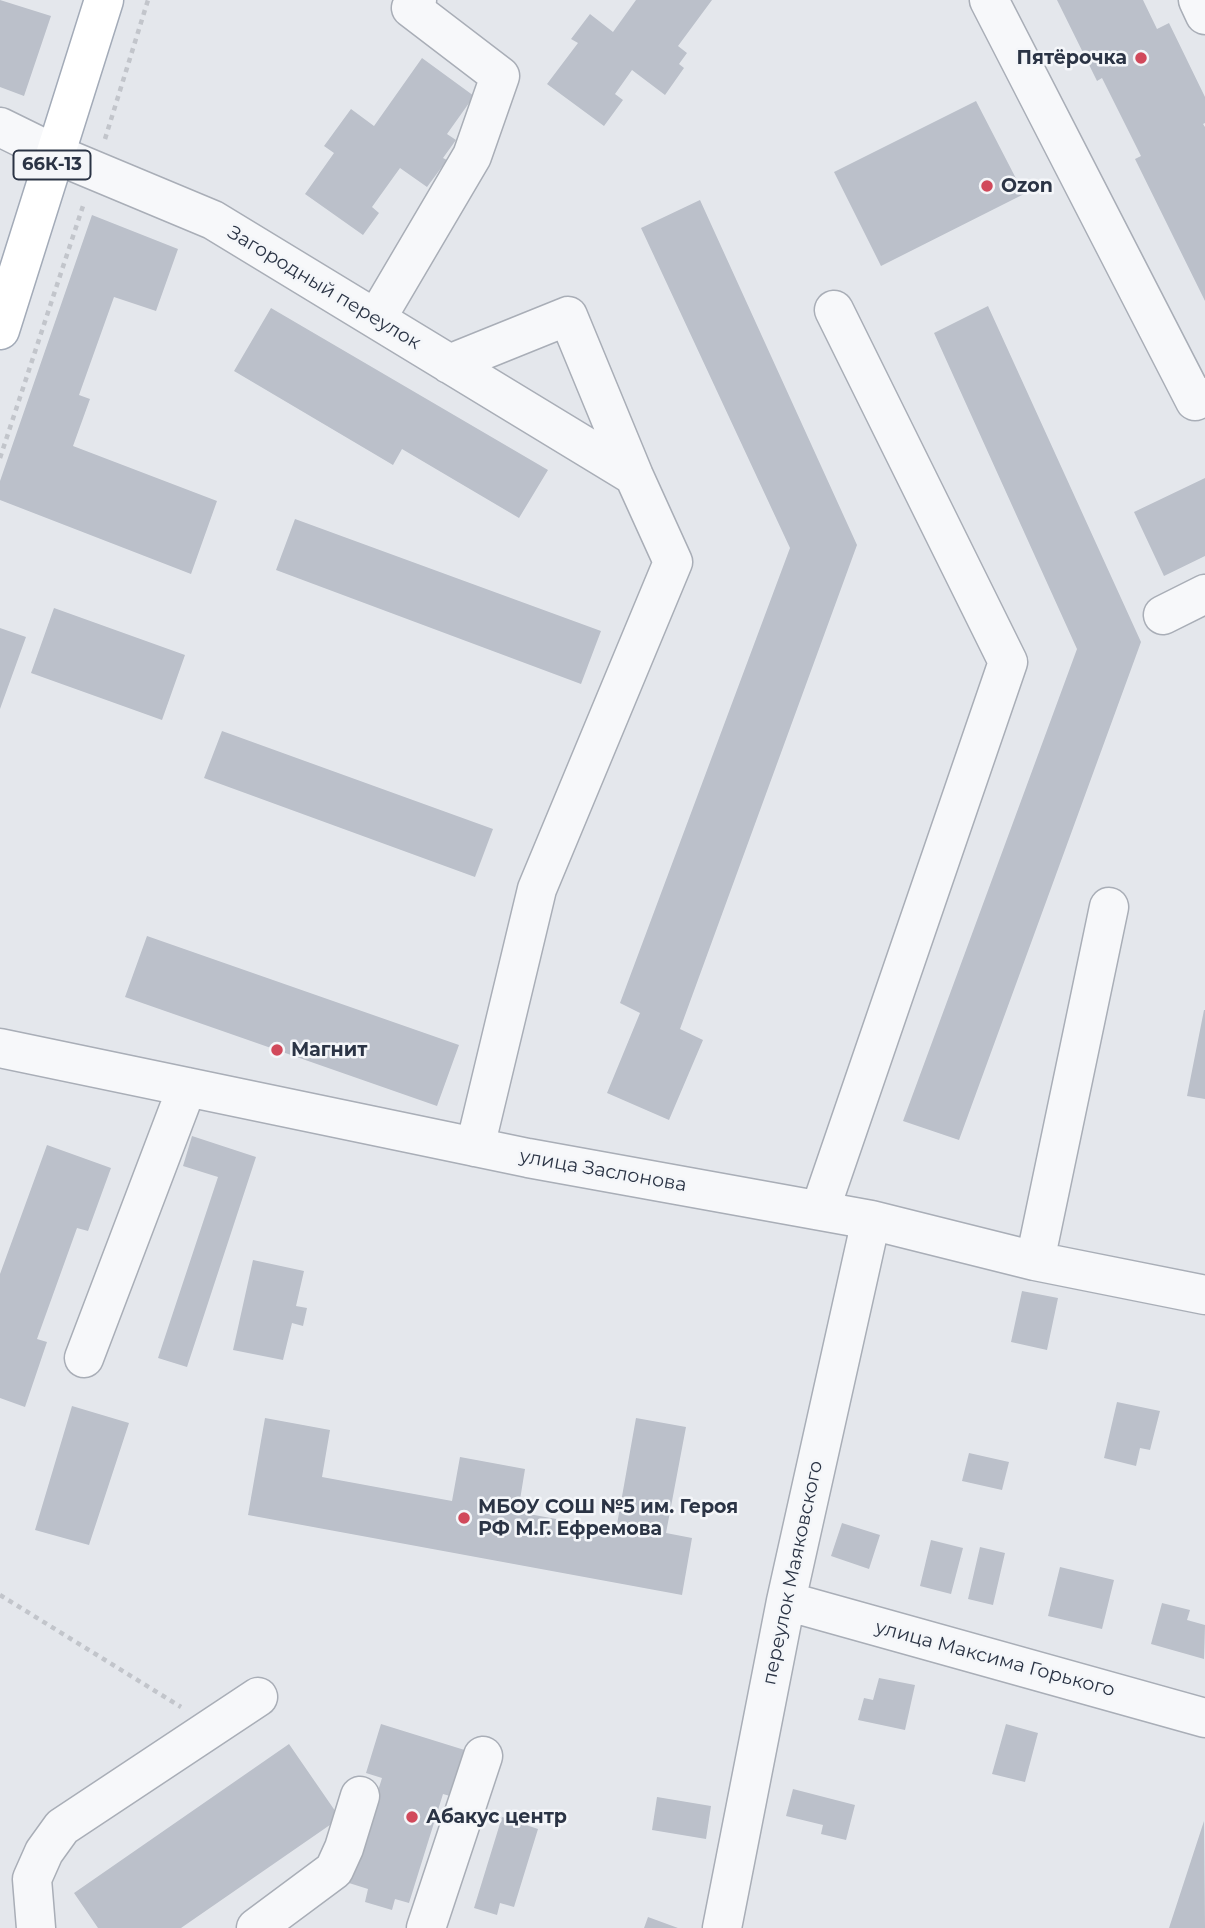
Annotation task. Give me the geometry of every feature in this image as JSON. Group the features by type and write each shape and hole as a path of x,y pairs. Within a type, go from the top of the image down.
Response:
{"main road":[{"name":"66К-13","path":"0,330 104,0"}],"street":[{"path":"376,319 472,156 500,76 411,8 417,0"},
{"path":"989,0 1195,401 1205,397"},
{"path":"1198,0 1205,15"},
{"name":"Загородный переулок","path":"0,127 213,220 634,476"},
{"path":"820,1210 1008,663 834,310"},
{"path":"449,364 568,316 634,476 673,562 537,889 475,1147"},
{"path":"1163,615 1205,594"},
{"path":"1035,1261 1109,907"},
{"name":"улица Заслонова","path":"2,1053 187,1087 475,1147 871,1220 1035,1261 1205,1295"},
{"path":"84,1358 187,1087"},
{"name":"переулок Маяковского","path":"722,1928 786,1601 871,1220"},
{"name":"улица Максима Горького","path":"786,1601 1205,1717"},
{"path":"36,1928 32,1879 44,1852 62,1827 258,1697"},
{"path":"425,1928 483,1756"},
{"path":"256,1928 334,1870 344,1848 360,1796"}],"path":[{"path":"0,458 83,206"},
{"path":"0,1595 213,1727"}],"building":[{"path":"0,0 51,16 24,96 0,87"},
{"path":"636,0 712,0 678,46 687,53 679,64 684,68 665,95 632,70 615,94 623,100 604,126 547,84 578,43 571,39 590,14 613,32"},
{"path":"1057,0 1143,0 1157,29 1169,23 1205,97 1205,301 1135,159 1141,156 1102,78 1097,81"},
{"path":"422,58 474,96 447,134 456,140 443,158 447,160 427,187 400,168 372,207 379,213 363,235 305,194 334,153 324,146 351,109 374,126"},
{"path":"976,101 1024,194 881,266 834,172"},
{"path":"700,200 857,545 680,1029 703,1040 669,1120 607,1093 640,1013 620,1003 790,548 641,228"},
{"path":"92,215 178,249 156,311 114,297 79,395 90,399 73,446 217,501 191,574 0,500 0,481"},
{"path":"988,306 1141,642 959,1140 903,1121 1077,649 934,333"},
{"path":"271,308 548,470 519,518 402,449 393,465 234,371"},
{"path":"1205,478 1205,556 1164,576 1134,512"},
{"path":"295,519 601,631 581,684 276,570"},
{"path":"54,608 185,655 162,720 31,673"},
{"path":"0,628 26,637 0,709"},
{"path":"222,731 493,829 475,877 204,778"},
{"path":"147,936 459,1045 437,1106 125,997"},
{"path":"1205,1010 1205,1099 1187,1096"},
{"path":"192,1136 256,1157 187,1367 158,1358 218,1177 183,1166"},
{"path":"47,1145 111,1168 88,1231 77,1228 37,1339 47,1342 25,1407 0,1398 0,1274"},
{"path":"253,1260 304,1271 296,1306 307,1308 303,1326 292,1323 283,1360 233,1350"},
{"path":"1022,1291 1058,1298 1047,1350 1011,1342"},
{"path":"1117,1402 1160,1411 1150,1450 1140,1448 1136,1466 1104,1458"},
{"path":"72,1406 129,1423 89,1545 35,1530"},
{"path":"265,1418 330,1430 322,1477 452,1501 460,1457 525,1469 518,1512 616,1530 636,1418 686,1427 666,1533 692,1538 682,1595 248,1515"},
{"path":"969,1453 1009,1462 1002,1490 962,1481"},
{"path":"842,1523 880,1535 869,1569 831,1556"},
{"path":"931,1540 963,1548 951,1594 920,1586"},
{"path":"980,1547 1005,1553 993,1605 968,1599"},
{"path":"1060,1567 1114,1580 1102,1629 1048,1616"},
{"path":"1162,1603 1190,1610 1187,1620 1205,1625 1204,1659 1151,1644"},
{"path":"879,1678 915,1685 905,1730 858,1720 864,1698 873,1700"},
{"path":"381,1724 471,1752 457,1798 443,1794 409,1903 395,1899 392,1910 365,1902 368,1889 349,1883 382,1778 366,1773"},
{"path":"1006,1724 1038,1733 1025,1782 992,1774"},
{"path":"289,1744 340,1818 181,1928 98,1928 74,1893"},
{"path":"793,1789 855,1805 846,1840 821,1834 823,1825 786,1816"},
{"path":"657,1797 711,1806 706,1839 652,1830"},
{"path":"502,1817 538,1829 514,1907 500,1903 497,1915 474,1908"},
{"path":"1204,1821 1205,1928 1169,1928"},
{"path":"648,1917 678,1928 644,1928"}],"place":[{"name":"Пятёрочка","path":"1141,58"},
{"name":"Ozon","path":"987,186"},
{"name":"Магнит","path":"277,1050"},
{"name":"МБОУ СОШ №5 им. Героя РФ М.Г. Ефремова","path":"464,1518"},
{"name":"Абакус центр","path":"412,1817"}]}
